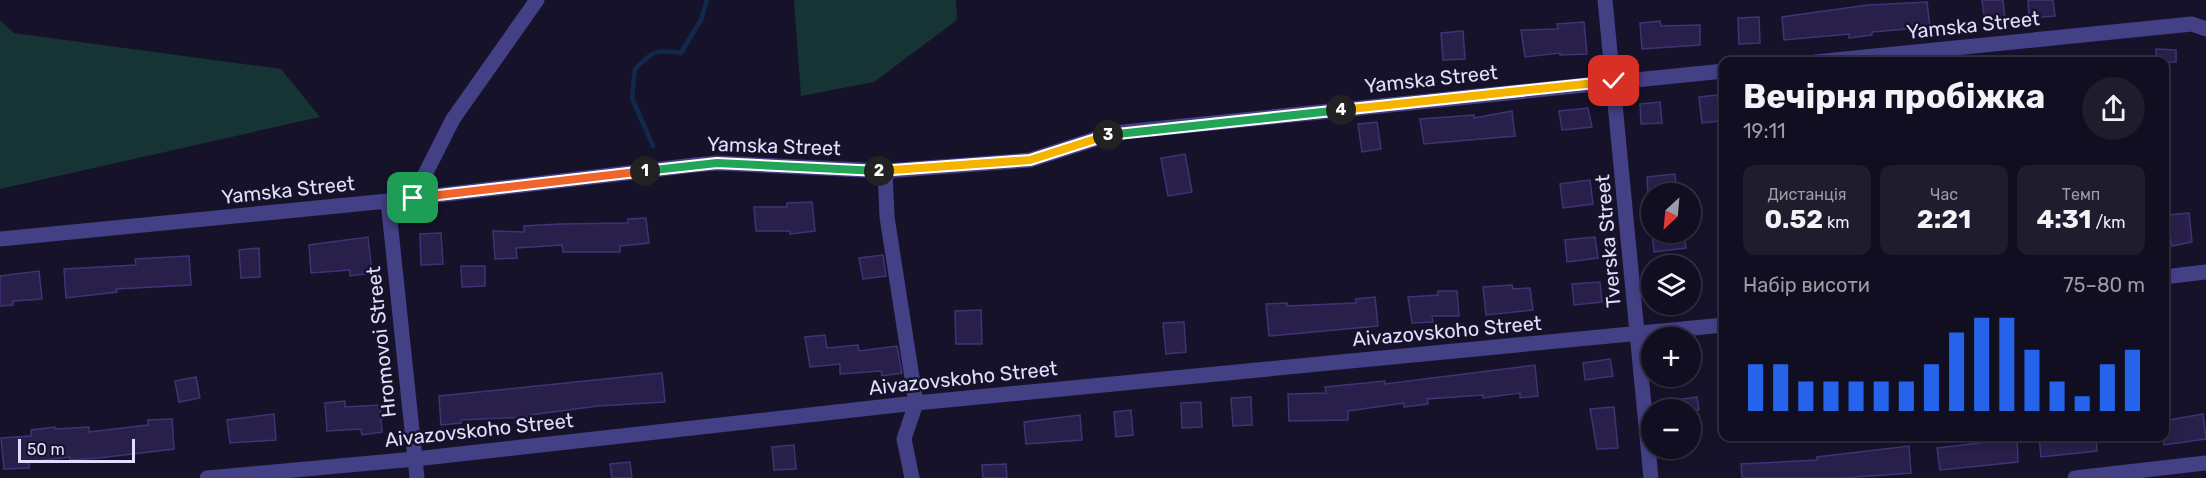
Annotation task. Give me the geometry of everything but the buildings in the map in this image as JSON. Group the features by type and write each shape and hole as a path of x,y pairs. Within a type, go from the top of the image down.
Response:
{"street":[{"path":"413,198 453,119 537,0"},
{"name":"Tverska Street","path":"1605,0 1651,478"},
{"name":"Yamska Street","path":"1865,57 2192,24 2206,29"},
{"name":"Yamska Street","path":"0,239 388,201 717,163 885,171 1030,160 1114,133 1719,70"},
{"path":"885,171 887,217 916,403 904,439 912,478"},
{"name":"Hromovoi Street","path":"388,201 417,478"},
{"path":"2169,276 2206,272"},
{"name":"Aivazovskoho Street","path":"207,478 415,459 916,403 1719,326"},
{"path":"2074,478 2206,463"}],"green space":[{"path":"794,0 956,0 957,20 874,82 801,96"},
{"path":"0,20 14,33 281,69 320,117 0,189"}],"waterway":[{"path":"653,146 632,98 635,69 655,53 665,51 681,53 701,20 707,0"}],"route":[{"path":"413,198 717,163 885,171 1030,160 1114,133 1614,81"}]}
